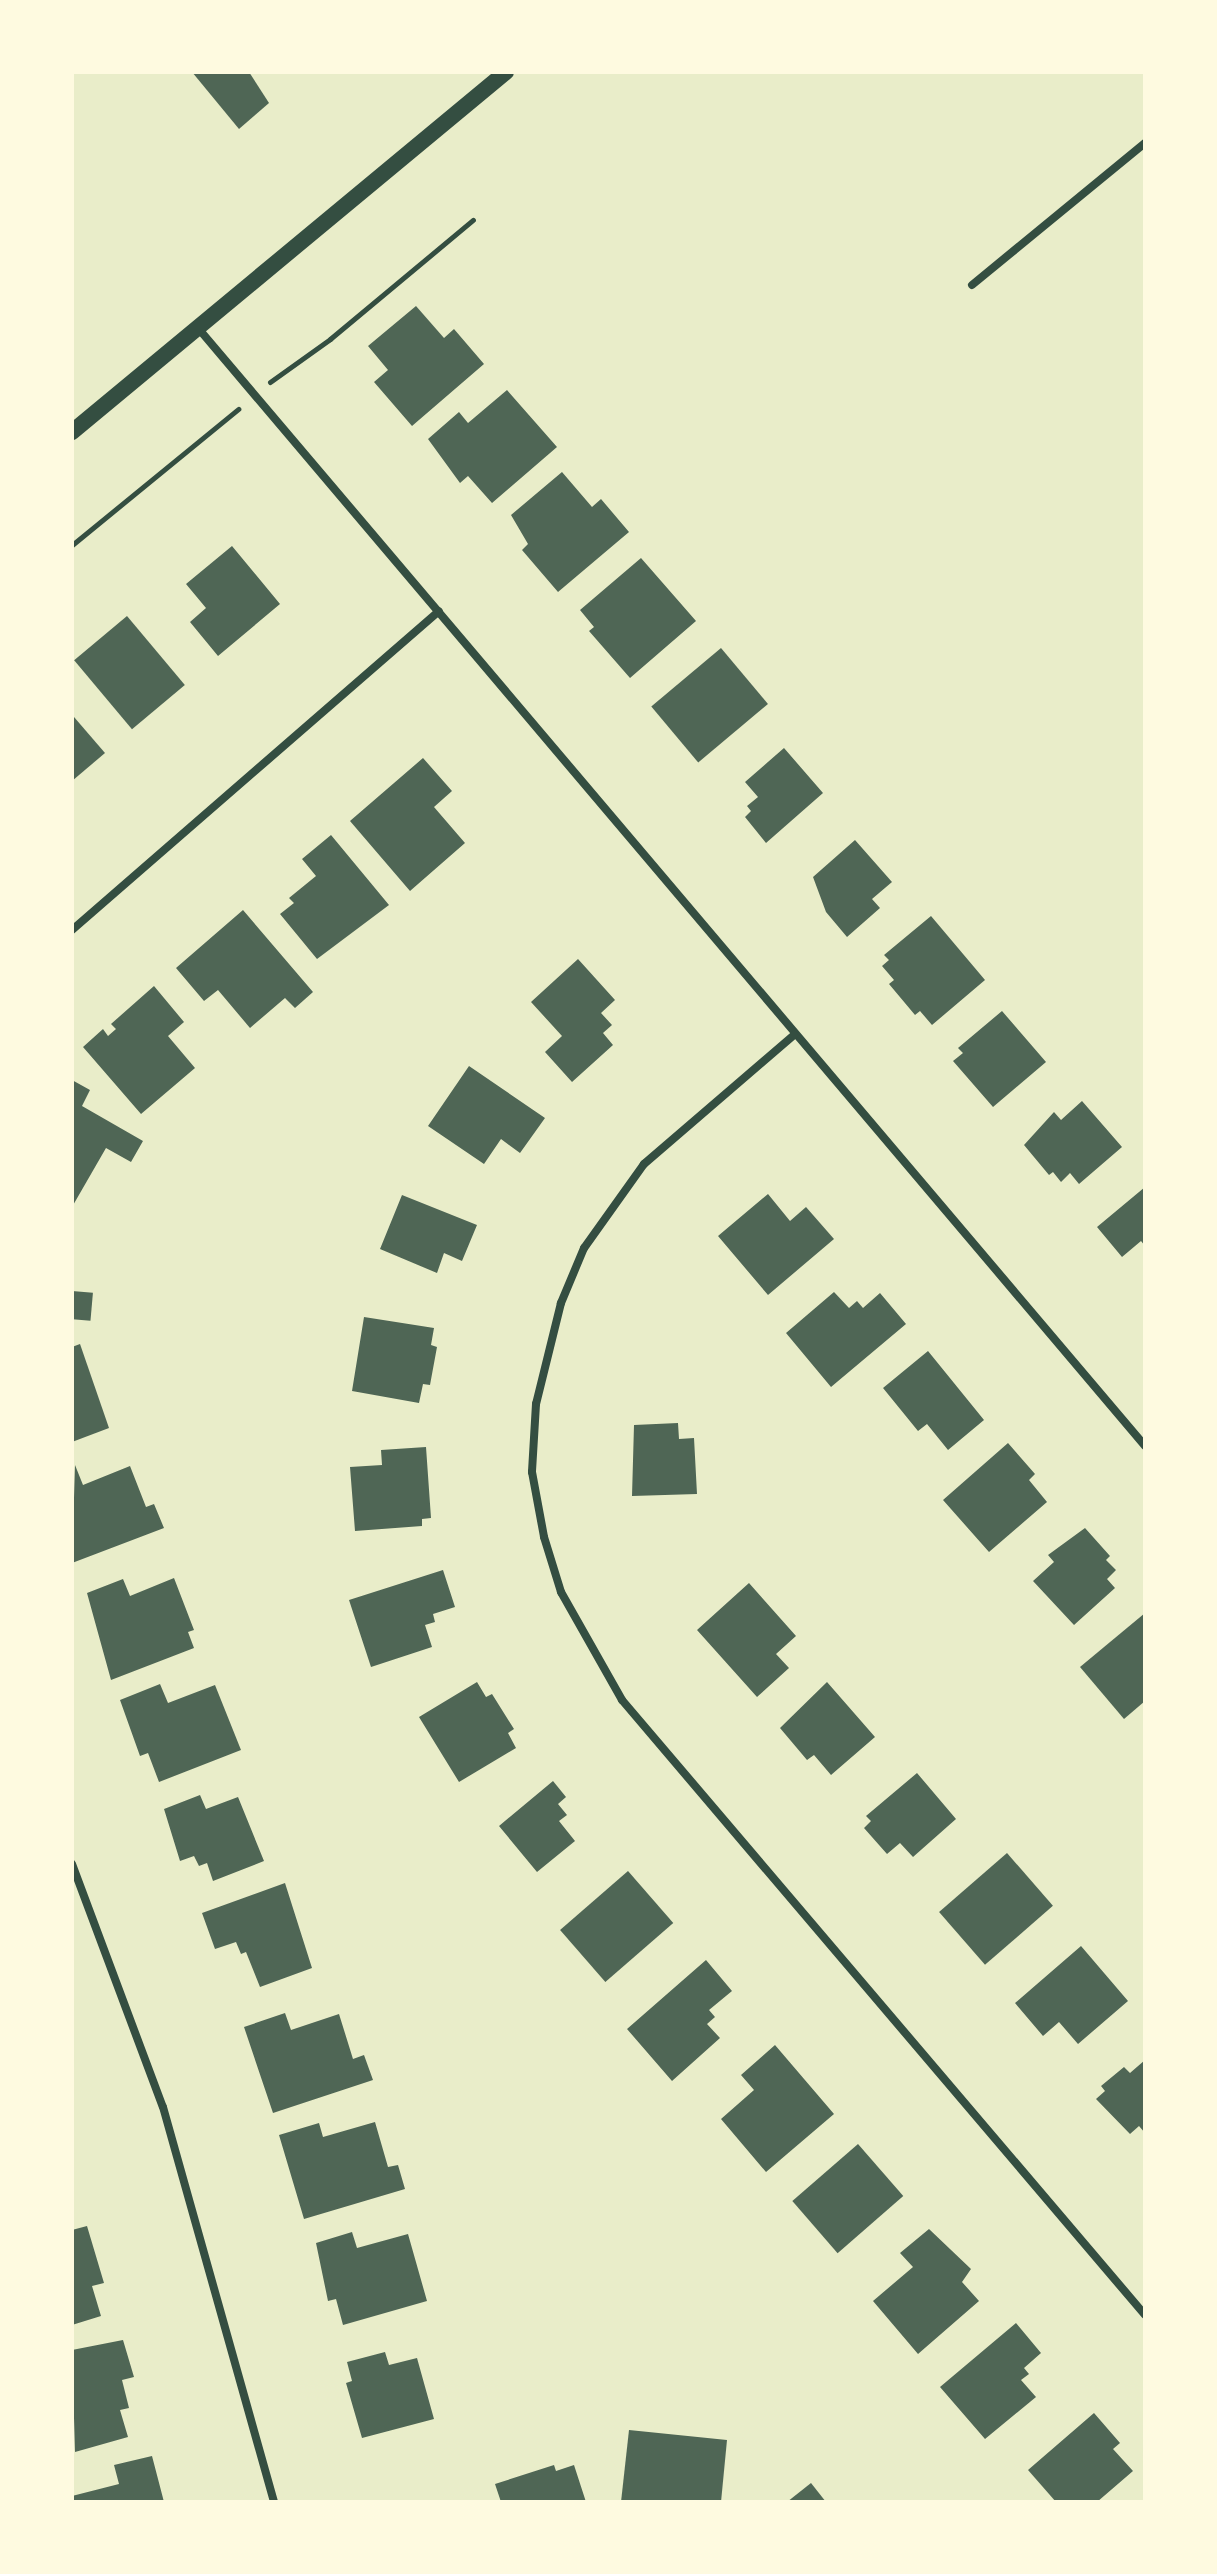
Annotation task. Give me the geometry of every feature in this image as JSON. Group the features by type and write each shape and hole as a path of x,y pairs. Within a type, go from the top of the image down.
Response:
{"main road":[{"path":"72,432 506,72"}],"street":[{"path":"972,285 1145,143"},
{"path":"198,328 1145,1446"},
{"path":"72,930 439,611"},
{"path":"794,1035 644,1164 584,1248 561,1303 536,1404 532,1472 544,1537 561,1592 622,1700 1145,2315"},
{"path":"72,1864 163,2107 274,2502"}],"path":[{"path":"275,378 330,339 473,220"},
{"path":"72,545 227,418"}],"building":[{"path":"192,72 249,72 269,103 239,129"},
{"path":"416,306 444,338 454,329 484,364 412,426 374,382 388,370 368,346"},
{"path":"507,390 557,447 492,503 468,476 460,483 428,439 459,412 468,423"},
{"path":"562,472 592,507 601,499 629,532 558,592 522,550 528,544 511,515"},
{"path":"232,546 280,604 218,656 190,622 206,608 186,584"},
{"path":"641,558 696,621 630,678 589,631 594,627 580,610"},
{"path":"127,616 185,685 132,729 74,660"},
{"path":"721,648 768,704 698,762 651,706"},
{"path":"74,717 105,753 72,781 72,719"},
{"path":"784,748 823,793 766,843 745,817 751,811 747,806 758,797 745,782"},
{"path":"423,758 452,791 434,807 465,843 410,891 350,821"},
{"path":"331,835 389,905 317,959 280,914 294,903 289,898 316,876 302,859"},
{"path":"855,840 892,882 872,899 880,908 847,937 826,912 813,877"},
{"path":"243,910 313,992 295,1008 285,998 250,1028 218,990 204,1001 176,968"},
{"path":"931,916 985,980 932,1025 920,1011 915,1015 889,984 894,980 882,966 889,960 884,955"},
{"path":"578,959 615,1000 601,1013 612,1025 603,1033 613,1045 572,1082 545,1052 562,1036 531,1002"},
{"path":"154,986 184,1022 168,1036 195,1068 141,1114 83,1047 103,1029 108,1036 116,1029 111,1024"},
{"path":"1002,1011 1046,1062 993,1107 953,1061 963,1053 958,1048"},
{"path":"469,1066 545,1118 520,1153 501,1139 484,1164 428,1126"},
{"path":"72,1080 90,1090 82,1106 143,1141 131,1162 106,1148 72,1207"},
{"path":"1082,1101 1122,1147 1079,1184 1070,1173 1061,1182 1053,1172 1049,1175 1024,1145 1054,1112 1061,1120"},
{"path":"1145,1187 1145,1246 1141,1241 1122,1257 1097,1227"},
{"path":"768,1194 790,1221 806,1207 834,1239 768,1295 718,1236"},
{"path":"402,1195 477,1225 462,1261 444,1253 437,1273 380,1249"},
{"path":"72,1291 93,1293 90,1321 72,1319"},
{"path":"834,1292 849,1308 857,1301 863,1308 880,1293 906,1324 831,1387 786,1333"},
{"path":"364,1317 434,1328 431,1345 437,1347 430,1385 423,1384 419,1403 352,1391"},
{"path":"80,1344 109,1428 72,1442 72,1347"},
{"path":"928,1351 984,1420 948,1450 927,1424 918,1431 883,1388"},
{"path":"678,1423 679,1439 694,1438 697,1494 632,1496 634,1425"},
{"path":"1008,1443 1035,1474 1029,1480 1047,1502 989,1552 943,1500"},
{"path":"426,1447 431,1518 422,1519 422,1526 355,1531 350,1467 382,1465 381,1450"},
{"path":"75,1465 83,1485 130,1466 146,1507 154,1504 164,1528 72,1563"},
{"path":"1085,1528 1110,1556 1106,1560 1116,1570 1107,1579 1115,1588 1074,1625 1033,1581 1054,1562 1048,1555"},
{"path":"443,1570 455,1607 433,1614 435,1622 425,1625 432,1647 371,1667 349,1600"},
{"path":"174,1578 194,1630 188,1632 194,1648 111,1680 87,1593 123,1579 130,1596"},
{"path":"749,1583 796,1636 776,1654 789,1668 757,1697 697,1630"},
{"path":"1145,1613 1145,1701 1124,1719 1080,1667"},
{"path":"477,1682 486,1697 492,1694 514,1729 508,1733 516,1748 459,1782 419,1717"},
{"path":"827,1682 875,1737 831,1775 814,1755 807,1760 780,1728"},
{"path":"160,1684 168,1703 215,1685 241,1750 159,1782 148,1753 140,1756 120,1700"},
{"path":"917,1773 956,1819 913,1857 900,1843 887,1854 864,1828 871,1821 866,1816"},
{"path":"553,1781 566,1797 558,1804 567,1815 559,1821 575,1841 537,1872 499,1826"},
{"path":"200,1795 206,1809 238,1797 264,1861 213,1881 207,1863 199,1866 194,1856 180,1861 164,1809"},
{"path":"1007,1853 1053,1906 985,1965 939,1912"},
{"path":"628,1871 673,1923 605,1982 560,1930"},
{"path":"285,1883 312,1968 260,1987 246,1952 241,1954 236,1942 215,1949 202,1913"},
{"path":"1081,1946 1128,2001 1078,2044 1059,2022 1043,2036 1015,2003"},
{"path":"706,1960 732,1991 709,2010 715,2017 707,2024 720,2038 672,2081 627,2029"},
{"path":"285,2013 291,2030 339,2014 353,2059 364,2055 373,2080 273,2113 244,2027"},
{"path":"775,2045 834,2114 766,2172 721,2119 754,2090 741,2075"},
{"path":"1145,2060 1145,2133 1139,2126 1130,2134 1096,2099 1105,2091 1101,2086 1124,2067 1130,2073"},
{"path":"375,2122 388,2167 398,2165 405,2189 304,2219 279,2135 319,2123 323,2137"},
{"path":"858,2144 903,2196 838,2253 792,2201"},
{"path":"87,2226 104,2283 92,2286 101,2316 72,2325 72,2230"},
{"path":"929,2229 971,2269 962,2282 979,2301 918,2354 873,2301 913,2267 900,2253"},
{"path":"352,2232 357,2248 408,2234 427,2301 343,2325 336,2299 328,2301 316,2243"},
{"path":"1016,2323 1041,2353 1024,2368 1029,2374 1021,2380 1036,2397 985,2439 940,2387"},
{"path":"123,2340 134,2377 122,2380 129,2408 120,2410 128,2437 75,2452 72,2350"},
{"path":"385,2352 389,2365 417,2358 434,2419 362,2438 346,2383 352,2381 347,2362"},
{"path":"1094,2413 1120,2443 1113,2449 1133,2471 1097,2502 1056,2502 1028,2470"},
{"path":"629,2430 727,2440 721,2502 621,2502"},
{"path":"152,2456 164,2502 74,2502 72,2496 119,2484 114,2465"},
{"path":"554,2465 556,2471 574,2465 586,2502 501,2502 495,2484"},
{"path":"811,2483 826,2502 787,2502"}]}
